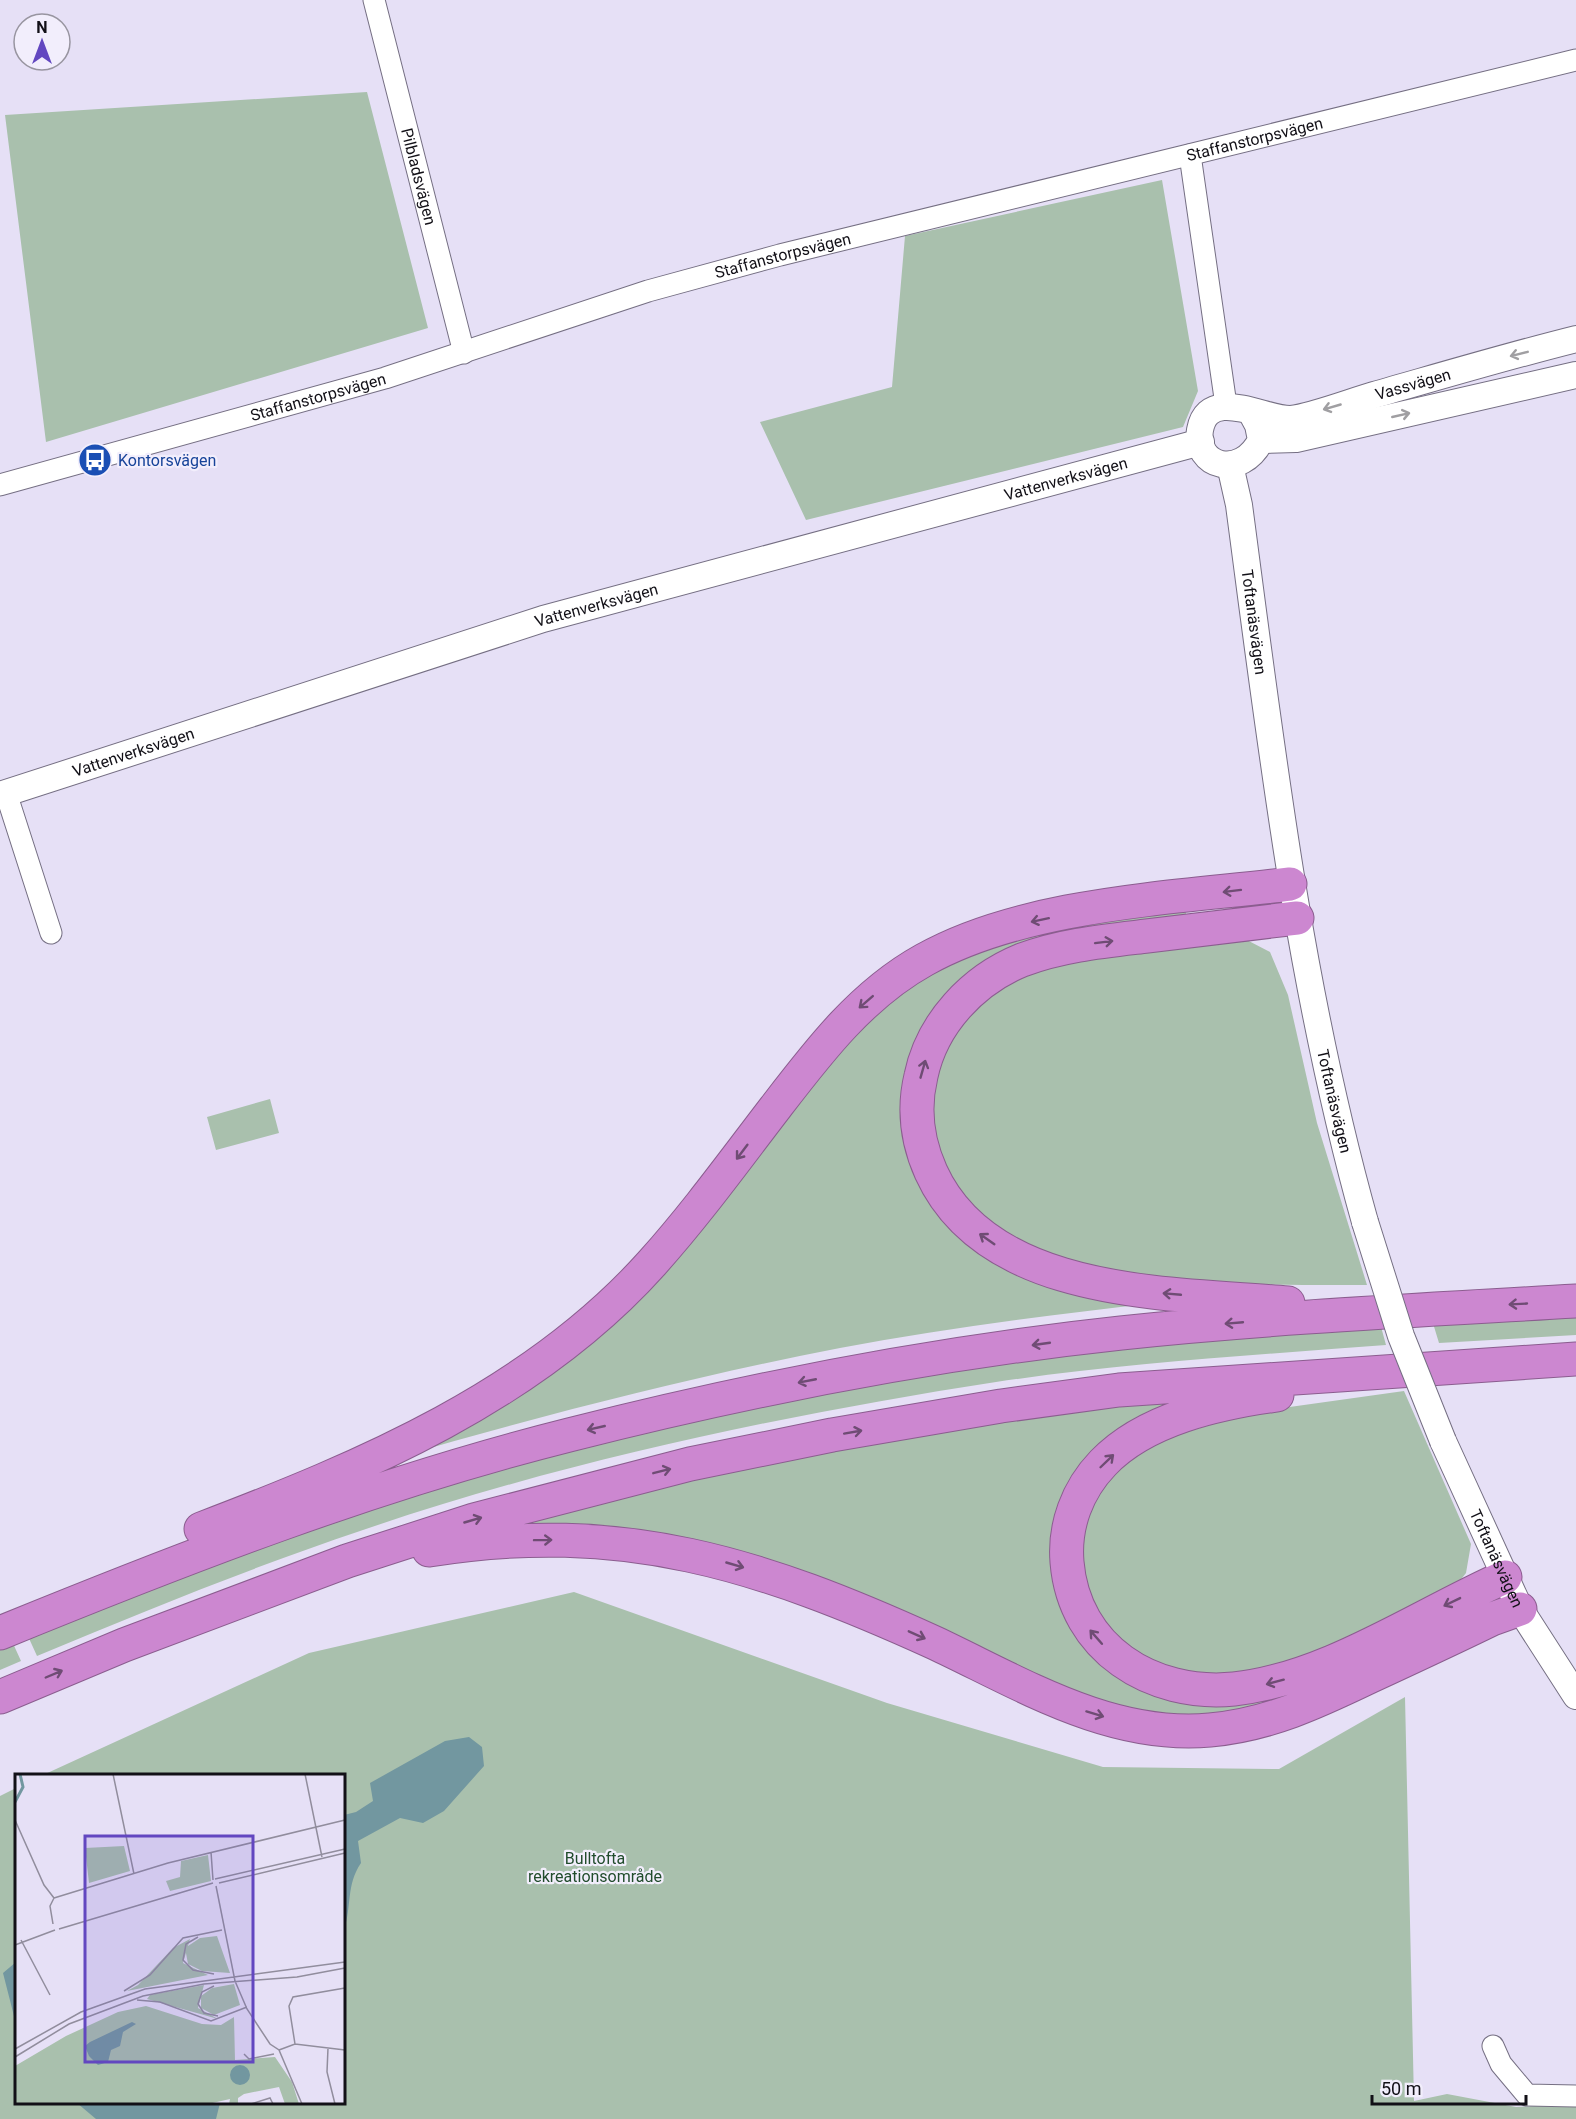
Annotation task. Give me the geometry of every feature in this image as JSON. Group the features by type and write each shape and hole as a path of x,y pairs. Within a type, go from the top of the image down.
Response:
{"highway":[{"path":"0,1615 105,1567 294,1493 368,1460 464,1412 534,1367 589,1324 643,1273 707,1198 831,1037 870,998 922,961 975,937 1037,920 1131,904 1290,884"},
{"path":"1296,918 1056,950 1022,960 997,973 973,988 950,1014 935,1037 923,1064 918,1089 919,1137 934,1179 954,1210 967,1225 998,1247 1046,1269 1143,1291 1376,1311"},
{"path":"0,1633 154,1570 297,1518 461,1465 568,1435 808,1381 949,1357 1119,1333 1376,1311 1576,1301"},
{"path":"1505,1577 1323,1666 1299,1675 1268,1684 1202,1690 1173,1685 1138,1671 1104,1646 1086,1626 1075,1603 1068,1578 1066,1552 1068,1526 1088,1482 1103,1463 1121,1447 1171,1421 1270,1396 1463,1375 1575,1359"},
{"path":"0,1697 220,1608 348,1561 474,1520 690,1464 832,1435 1001,1406 1119,1390 1575,1359"},
{"path":"220,1608 342,1569 457,1546 567,1539 656,1548 720,1561 809,1589 893,1624 1032,1692 1069,1706 1123,1722 1183,1731 1235,1727 1297,1710 1491,1619 1520,1609"}],"street":[{"name":"Pilbladsvägen","path":"375,0 464,353"},
{"name":"Staffanstorpsvägen","path":"0,485 385,378 648,291 780,255 1576,60"},
{"path":"1190,155 1226,405"},
{"name":"Vassvägen","path":"1251,412 1291,419 1576,339"},
{"name":"Vassvägen","path":"1261,440 1296,439 1576,375"},
{"path":"1226,405 1251,412 1258,425 1261,440 1250,458 1230,465 1217,463 1209,457 1201,442 1204,420 1216,409 1226,405"},
{"name":"Vattenverksvägen","path":"3,794 543,619 1201,442"},
{"name":"Toftanäsvägen","path":"1230,465 1239,505 1296,918 1320,1039 1365,1222 1398,1325 1443,1441 1520,1609 1576,1696"},
{"path":"3,794 51,933"},
{"path":"1493,2046 1501,2064 1527,2095 1576,2096"}],"green space":[{"path":"367,92 428,328 46,442 5,115"},
{"path":"1162,180 1198,391 1183,427 806,520 760,422 892,387 905,236"},
{"path":"1185,907 1187,920 985,965 907,1141 921,1188 951,1228 1155,1303 958,1328 784,1359 508,1426 399,1457 501,1403 793,1101 891,994 997,940"},
{"path":"1243,938 1270,952 1288,995 1317,1123 1367,1285 1273,1285 1211,1282 1119,1271 1071,1261 1043,1252 1002,1231 973,1210 944,1166 933,1130 932,1095 940,1062 956,1031 980,1004 1010,981 1054,962"},
{"path":"270,1099 279,1133 216,1150 207,1117"},
{"path":"1576,1312 1576,1335 1439,1343 1432,1320"},
{"path":"1380,1323 1386,1345 1191,1360 1044,1375 836,1409 676,1442 518,1482 363,1530 199,1590 37,1656 27,1634 251,1545 611,1435 1001,1359"},
{"path":"1404,1391 1471,1544 1466,1573 1455,1587 1308,1656 1241,1676 1192,1676 1142,1659 1106,1627 1084,1587 1081,1546 1091,1502 1120,1466 1154,1442 1253,1412"},
{"path":"1232,1392 1067,1499 1097,1656 1288,1689 1297,1698 1199,1720 1114,1710 829,1586 463,1535 529,1515 930,1429"},
{"name":"Bulltofta rekreationsområde","path":"574,1592 887,1703 1103,1767 1279,1769 1405,1697 1414,2101 1447,2094 1516,2107 1576,2104 1576,2119 0,2119 0,1796 15,1788 15,2104 345,2104 345,1774 45,1774 309,1653"},
{"path":"11,1639 21,1661 0,1670 0,1644"}],"shaded area":[{"path":"469,1737 482,1747 484,1766 444,1811 423,1823 400,1818 358,1841 361,1863 353,1879 345,1926 345,1815 356,1812 373,1801 370,1783 445,1741"},
{"path":"15,1963 15,2020 3,1973"},
{"path":"78,2104 220,2104 216,2119 96,2119"}],"place":[{"name":"Kontorsvägen","path":"95,460"}]}
